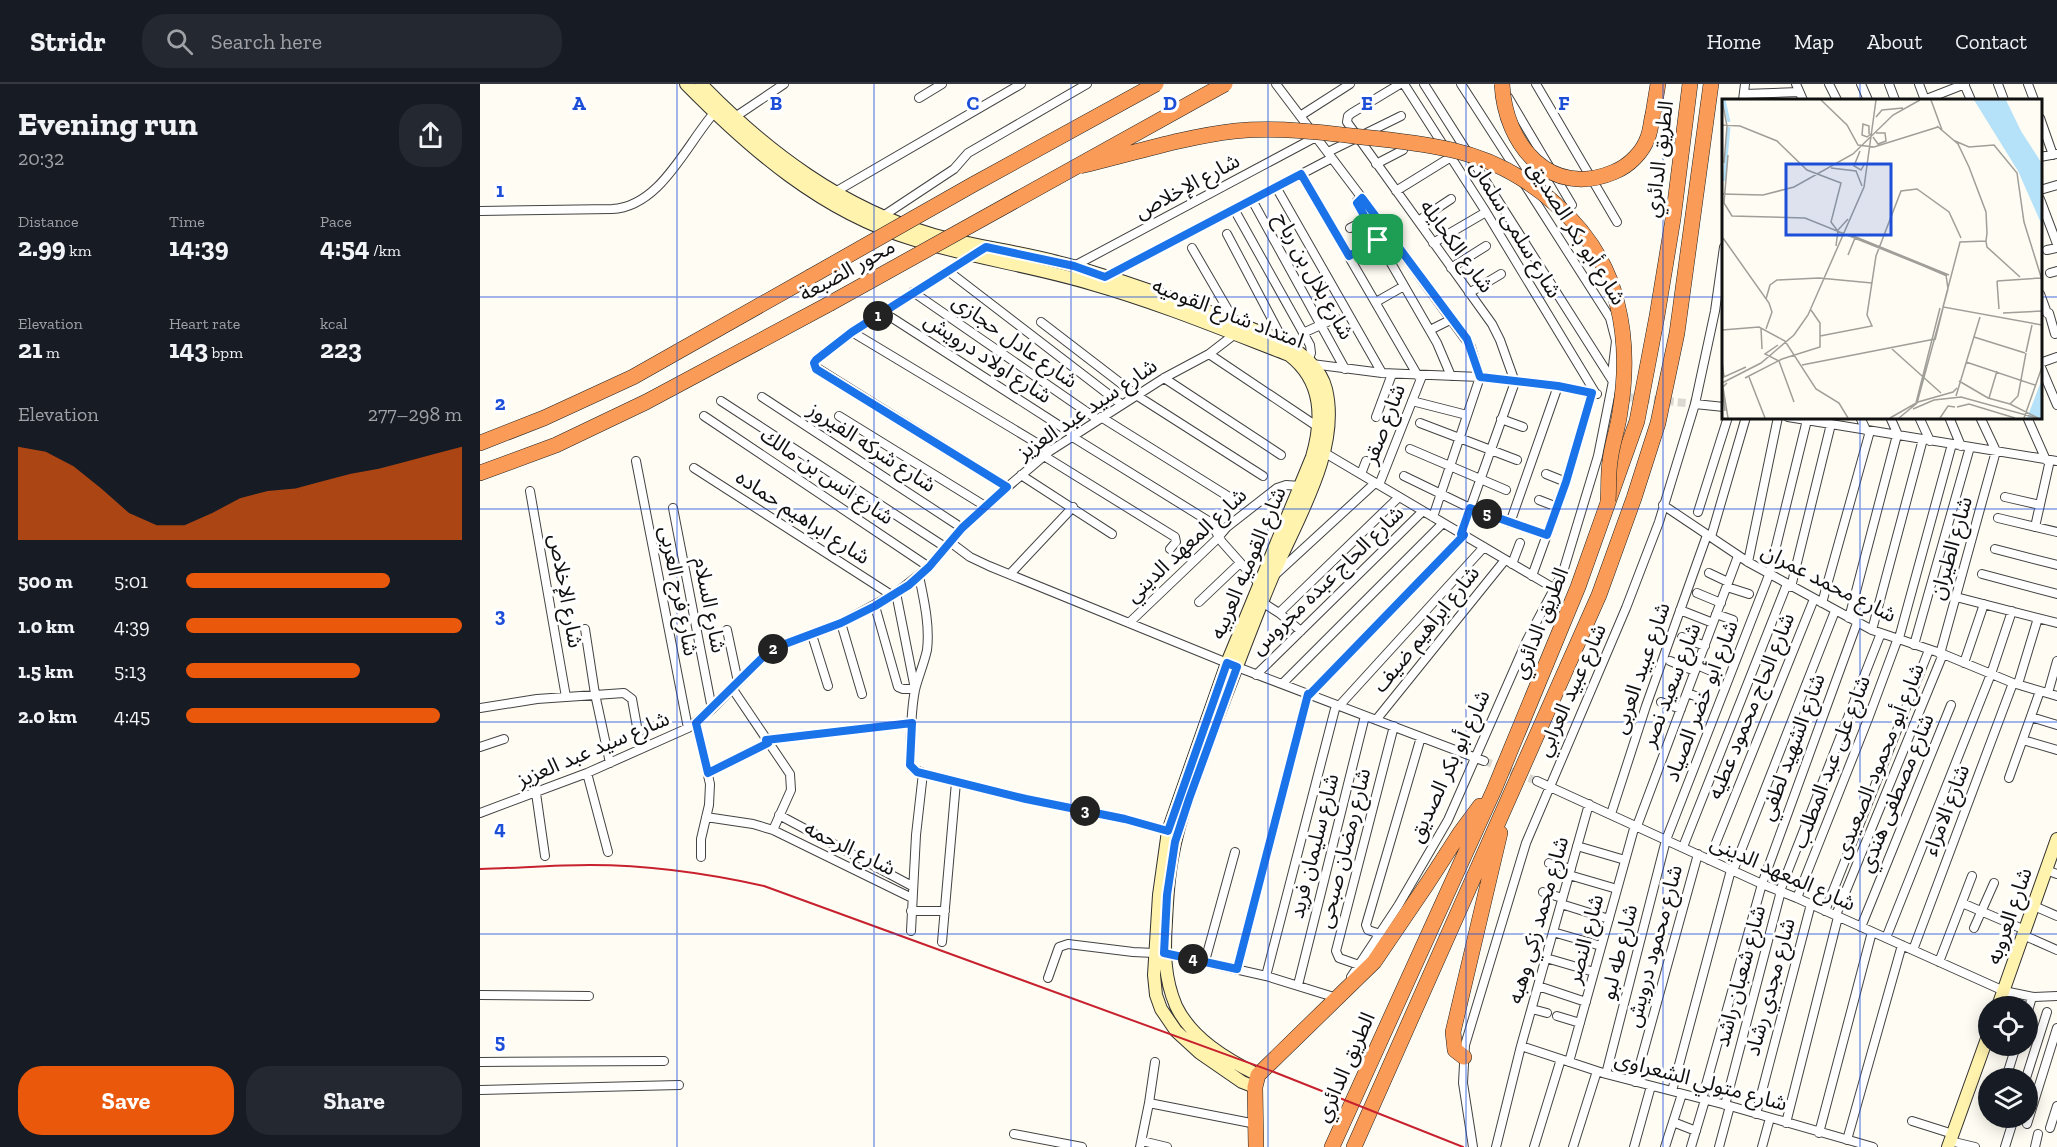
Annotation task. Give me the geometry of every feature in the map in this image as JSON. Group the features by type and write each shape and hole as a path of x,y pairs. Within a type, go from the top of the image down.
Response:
{"highway":[{"name":"محور الضبعة","path":"480,443 562,410 633,377 974,183 1156,84"},
{"name":"محور الضبعة","path":"480,473 556,445 646,402 829,304 1226,84"},
{"path":"1501,84 1508,115 1520,143 1531,159 1546,171 1572,179 1602,177 1620,170 1641,151 1648,138 1658,84"},
{"name":"الطريق الدائري","path":"1333,1145 1494,790 1578,587 1636,422 1655,328 1673,219 1690,84"},
{"name":"الطريق الدائري","path":"1354,1147 1599,595 1634,498 1658,423 1677,333 1711,84"},
{"path":"1080,166 1208,135 1238,131 1289,130 1409,142 1454,150 1492,164 1533,186 1579,228 1597,255 1617,301 1624,346 1624,377 1620,412 1609,462 1608,501"},
{"path":"1464,1057 1455,1050 1453,1032 1513,786"},
{"path":"1256,1147 1256,1081 1374,962 1460,832 1494,790"}],"street":[{"name":"امتداد شارع القوميه","path":"686,84 714,113 782,171 852,214 910,239 1092,283 1284,342 1299,352 1306,363"},
{"name":"امتداد شارع القوميه","path":"701,84 782,157 835,192 883,216 933,234 1074,266 1148,289 1306,363 1392,374 1480,377 1558,386 1611,396"},
{"path":"735,117 784,84"},
{"path":"919,98 942,84"},
{"path":"835,192 1021,84"},
{"path":"883,216 954,169 968,153 1087,84"},
{"path":"1276,84 1471,347 1480,377 1433,517"},
{"path":"1300,116 1350,84"},
{"path":"1358,138 1347,122 1348,116 1400,84"},
{"name":"شارع سلمى سلمان","path":"1404,84 1485,212 1594,394"},
{"path":"1424,84 1613,381"},
{"name":"شارع أبو بكر الصديق","path":"1336,999 1380,934 1448,820 1480,760 1527,640 1563,572 1598,456 1611,396 1616,341 1610,318 1461,84"},
{"path":"1501,84 1572,205"},
{"path":"1536,84 1617,222"},
{"path":"1745,84 1744,97 1769,97 1799,92"},
{"path":"1829,84 1836,99"},
{"path":"1862,84 1868,99"},
{"path":"1889,84 1895,99"},
{"path":"1919,84 1925,99"},
{"path":"1927,99 1964,84 1971,99"},
{"path":"1998,84 2004,99"},
{"path":"2028,84 2034,99"},
{"path":"480,211 612,209 630,206 658,187 714,113"},
{"path":"1105,277 1301,174 1358,138 1401,116"},
{"path":"2042,123 2055,154"},
{"name":"شارع الإخلاص","path":"1074,266 1316,137"},
{"name":"شارع الكحايله","path":"1358,138 1497,333 1515,381"},
{"path":"1376,164 1403,150"},
{"path":"1396,191 1450,157"},
{"path":"1301,174 1420,375"},
{"path":"2042,189 2057,185"},
{"path":"1276,187 1382,373"},
{"path":"1362,198 1357,203 1440,348 1450,376"},
{"path":"1418,221 1451,199"},
{"name":"شارع بلال بن رباح","path":"1252,200 1344,369"},
{"path":"2042,204 2057,244"},
{"path":"1234,209 1311,348 1306,363"},
{"path":"1433,243 1485,212"},
{"path":"2048,219 2057,216"},
{"path":"1350,228 1366,220"},
{"path":"1227,234 1284,342"},
{"path":"1349,256 1378,240"},
{"path":"1451,268 1486,246"},
{"path":"986,247 852,332 814,363 816,369 1007,487"},
{"path":"1192,248 1235,328"},
{"path":"2047,250 2057,248"},
{"name":"شارع عبيد العرابي","path":"1473,1147 1463,1083 1466,1045 1526,843 1626,608 1659,522 1695,404 1722,260"},
{"path":"948,271 1121,404"},
{"path":"1469,293 1501,273"},
{"path":"1376,302 1404,286"},
{"name":"شارع عادل حجازى","path":"913,292 1099,418 1234,500"},
{"path":"2042,299 2055,334"},
{"name":"شارع اولاد درويش","path":"883,312 1072,436 1210,522 1262,593 1279,613 1301,631"},
{"path":"1303,333 1336,318"},
{"path":"1430,330 1452,319"},
{"path":"1041,322 1136,395 1263,476"},
{"name":"شارع سيد عبد العزيز","path":"480,813 587,773 692,726 766,654 777,647 841,623 895,595 929,567 947,544 985,506 1047,454 1121,404 1209,354 1235,328"},
{"path":"852,332 1175,537 1176,542 1170,549"},
{"path":"1209,354 1318,427"},
{"path":"2042,363 2057,357"},
{"name":"شارع القوميه العربيه","path":"1256,1081 1208,1045 1186,1022 1171,993 1159,953 1159,895 1168,831 1262,593 1316,444 1318,411 1315,388 1306,363"},
{"name":"شارع القوميه العربيه","path":"1262,593 1272,578 1325,453 1329,431 1326,386 1306,363"},
{"path":"2042,367 2053,386 2057,405"},
{"path":"1376,417 1392,374"},
{"name":"شارع صقر","path":"1377,484 1412,401 1420,375"},
{"path":"1164,378 1281,455"},
{"path":"1237,969 1309,695 1462,535 1515,381"},
{"path":"1510,523 1558,386"},
{"path":"1532,576 1566,482 1594,394"},
{"name":"شارع شركه الفيروز","path":"762,397 962,528"},
{"name":"شارع المعهد الديني","path":"722,401 970,557 1256,675 1480,760"},
{"path":"1412,401 1467,415"},
{"path":"1695,404 1722,407"},
{"name":"شارع انس بن مالك","path":"704,416 929,567"},
{"path":"839,416 985,506"},
{"path":"1698,512 1728,418"},
{"name":"شارع عبيد العربى","path":"1611,814 1680,610 1709,536 1746,418"},
{"path":"1748,562 1778,418"},
{"path":"1794,418 2051,460"},
{"path":"1861,418 1868,430"},
{"path":"1890,418 1898,435"},
{"path":"1872,630 1927,440 1919,418"},
{"path":"1914,645 1966,446 1950,418"},
{"path":"1980,418 1996,451"},
{"path":"2028,418 2051,460 2035,527"},
{"path":"1501,419 1524,427"},
{"name":"شارع أبو خضر الصياد","path":"1666,840 1769,575 1807,420"},
{"path":"1420,423 1517,460"},
{"path":"1683,848 1789,585 1831,424"},
{"name":"شارع الحاج محمود عطيه","path":"1709,860 1818,601 1868,430"},
{"name":"شارع الشهيد لطفي","path":"1691,1147 1762,884 1853,620 1898,435"},
{"name":"شارع على عبد المطلب","path":"1797,898 1898,638 1952,444"},
{"path":"1410,449 1506,490"},
{"name":"شارع الطيران","path":"1941,654 1996,451"},
{"path":"1325,453 1555,589"},
{"name":"شارع فرج العربى","path":"636,461 692,726 708,773 711,794 701,839 701,857"},
{"path":"1361,474 1366,461"},
{"name":"شارع ابراهيم حماده","path":"694,468 895,595"},
{"path":"1546,474 1566,482"},
{"path":"1021,475 1112,534"},
{"path":"1404,476 1470,508 1547,535"},
{"path":"1272,578 1377,484"},
{"name":"شارع المعهد الديني","path":"1129,623 1219,537 1227,526 1277,488 1286,485 1301,486"},
{"name":"شارع الإخلاص","path":"530,491 566,697"},
{"path":"1279,613 1399,497"},
{"path":"2005,497 2040,506"},
{"path":"1539,500 1557,507"},
{"name":"شارع محمد عمران","path":"1663,506 1769,575 1872,630 2048,694"},
{"path":"1010,574 1072,507"},
{"name":"شارع السلام","path":"673,508 711,709"},
{"name":"شارع الحاج عبده محروس","path":"1256,675 1423,511"},
{"path":"1998,518 2057,532"},
{"path":"1281,684 1443,523"},
{"name":"شارع ابراهيم ضيف","path":"1376,720 1508,562 1520,543"},
{"path":"1266,976 1338,705 1484,547"},
{"path":"1995,549 2057,565"},
{"name":"شارع سعيد نصر","path":"1636,826 1738,556"},
{"path":"1199,602 1240,563"},
{"path":"1709,573 1749,594"},
{"path":"1982,574 2057,594"},
{"path":"919,576 926,617 927,650 915,689 910,765 913,769 956,782 1125,819 1168,831"},
{"path":"1697,593 1720,603"},
{"path":"895,595 915,689"},
{"path":"1956,597 2057,623"},
{"path":"1964,663 1984,604"},
{"path":"875,606 898,687 915,689"},
{"path":"1680,610 1715,619 1733,620"},
{"path":"1672,1091 1732,870 1835,611"},
{"path":"1886,938 1991,674 2012,611"},
{"name":"شارع الامراء","path":"1912,950 2038,618"},
{"path":"841,623 862,694"},
{"path":"585,628 609,763"},
{"path":"727,630 735,685 767,741 790,774 792,783 773,830"},
{"name":"شارع شعبان راشد","path":"1719,1147 1727,1106 1781,891 1881,633"},
{"path":"812,635 828,686"},
{"path":"1682,637 1705,646"},
{"path":"1825,911 1929,650"},
{"name":"شارع أبو محمود الصعيدى","path":"1786,1123 1837,916 1941,654"},
{"path":"1670,661 1711,671"},
{"path":"2009,778 2031,717 2048,694 2057,661"},
{"name":"شارع القوميه العربيه","path":"1159,953 1175,842 1232,665"},
{"path":"480,708 529,700 624,693 630,696 641,749"},
{"path":"1687,693 1706,700"},
{"path":"1661,702 1681,709"},
{"name":"شارع مصطفى هندي","path":"1861,927 1951,705"},
{"name":"شارع سليمان فريد","path":"1298,985 1365,716"},
{"path":"2031,717 2057,725"},
{"path":"708,773 767,741 912,723"},
{"name":"شارع رمضان صبحى","path":"1359,965 1339,958 1336,951 1394,726"},
{"path":"1380,934 1368,930 1366,925 1422,737"},
{"path":"480,747 504,739"},
{"path":"2023,740 2057,750"},
{"path":"587,773 608,852"},
{"path":"911,931 912,886 923,773"},
{"path":"1537,781 1549,785"},
{"path":"942,942 956,782"},
{"name":"شارع المعهد الدينى","path":"1549,785 1762,884 2004,991 2027,996"},
{"path":"536,793 545,856"},
{"name":"شارع محمد زكي وهبه","path":"1496,1147 1521,1046 1589,804"},
{"path":"779,815 912,886"},
{"name":"شارع الرحمه","path":"706,817 753,824 773,830 912,898"},
{"name":"شارع النصر","path":"1534,1147 1580,1023 1636,826"},
{"name":"شارع العروبه","path":"2002,996 2034,906 2052,872 2057,839"},
{"name":"شارع طه لبو","path":"1606,1074 1666,840"},
{"path":"1577,846 1625,860"},
{"path":"1205,961 1234,852"},
{"name":"شارع محمود درويش","path":"1635,1082 1698,854"},
{"path":"1549,863 1617,889"},
{"path":"1939,962 1972,876"},
{"path":"1974,928 1994,883"},
{"path":"1543,892 1609,919"},
{"path":"1962,903 2057,950"},
{"name":"شارع مجدي رشاد","path":"1756,1114 1811,904"},
{"path":"2034,906 2057,916"},
{"path":"911,912 945,911"},
{"path":"1553,932 1601,946"},
{"path":"1819,1133 1872,932"},
{"path":"1048,978 1059,947 1068,944 1159,953 1205,961 1298,985 1336,999"},
{"path":"1848,1143 1902,945"},
{"path":"1546,958 1594,972"},
{"path":"1538,986 1586,1002"},
{"path":"480,995 589,996"},
{"name":"شارع المعهد الدينى","path":"2038,997 2057,996"},
{"path":"1532,1009 1547,1013"},
{"path":"2029,1068 2047,1012"},
{"path":"1557,1016 1580,1023"},
{"path":"2038,1087 2057,1028"},
{"name":"شارع متولي الشعراوى","path":"1521,1046 1606,1074 1756,1114 1848,1143 1873,1147"},
{"path":"1950,1140 1981,1056"},
{"path":"480,1062 664,1061"},
{"path":"1155,1062 1141,1144 1167,1147"},
{"path":"1573,1147 1597,1071"},
{"path":"480,1090 679,1085"},
{"path":"1634,1147 1652,1086"},
{"path":"1665,1147 1682,1094"},
{"path":"1149,1103 1256,1124"},
{"path":"2050,1128 2057,1106"},
{"path":"1762,1147 1770,1118"},
{"path":"1912,1121 1950,1140 1975,1147"},
{"path":"1673,1122 1696,1131"},
{"path":"2005,1147 2011,1128"},
{"path":"1014,1134 1082,1147"},
{"path":"2035,1147 2038,1134"}],"tunnel":[{"path":"1618,396 1695,404"},
{"path":"1484,761 1537,781"}],"railway":[{"path":"480,869 576,865 634,866 721,877 764,886 1274,1072 1463,1147"}],"route":[{"path":"1301,174 1349,256 1378,240 1357,203 1362,198 1467,339 1480,377 1558,386 1592,393 1566,482 1547,535 1470,508 1461,534 1464,535 1308,694 1237,969 1164,953 1167,895 1175,842 1237,667 1227,663 1168,831 1125,819 1026,799 917,772 910,765 912,723 766,740 768,743 708,773 696,723 756,662 777,647 841,623 896,593 929,567 962,528 1007,487 816,369 814,363 816,360 852,332 986,247 1074,266 1105,277 1301,174"}]}
